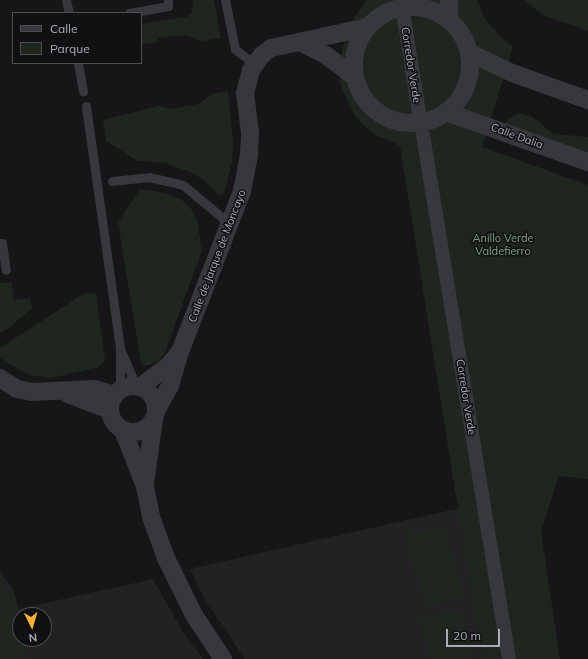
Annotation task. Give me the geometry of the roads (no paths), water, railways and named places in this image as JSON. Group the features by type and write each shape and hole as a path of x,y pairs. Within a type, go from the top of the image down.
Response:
{"street":[{"path":"449,0 449,19"},
{"path":"401,7 427,8 449,19 462,34 470,53 471,66 464,92 446,112 421,122 396,121 376,110 368,102 355,77 354,64 357,45 368,27 387,12 401,7"},
{"name":"Corredor Verde","path":"404,18 419,113"},
{"name":"Calle de Jarque de Moncayo","path":"145,486 155,415 170,386 180,352 230,224 247,169 250,133 245,88 254,64 271,48 302,43 368,27"},
{"path":"302,43 327,56 355,77"},
{"path":"470,53 512,73 588,100"},
{"name":"Calle Dalia","path":"446,112 588,162"},
{"name":"Corredor Verde","path":"423,135 509,659"},
{"name":"Calle de Jarque de Moncayo","path":"124,394 168,366 180,352"},
{"path":"0,378 18,389 32,392 60,391 124,394 152,396 155,415 141,431 123,430 113,420 124,394"},
{"path":"0,396 18,389"},
{"name":"Calle de Jarque de Moncayo","path":"123,430 145,486 151,517 166,558 194,615 223,659"}],"lane":[{"path":"66,0 69,12"},
{"path":"135,12 168,6 168,0"},
{"path":"225,0 235,49 254,64"},
{"path":"78,64 84,92"},
{"path":"86,106 120,348 124,394"},
{"path":"112,181 149,177 183,185 230,224"},
{"path":"0,244 2,243 6,270"},
{"path":"120,348 124,394"}],"park label":[{"name":"Anillo Verde Valdefierro","path":"503,245"}]}
